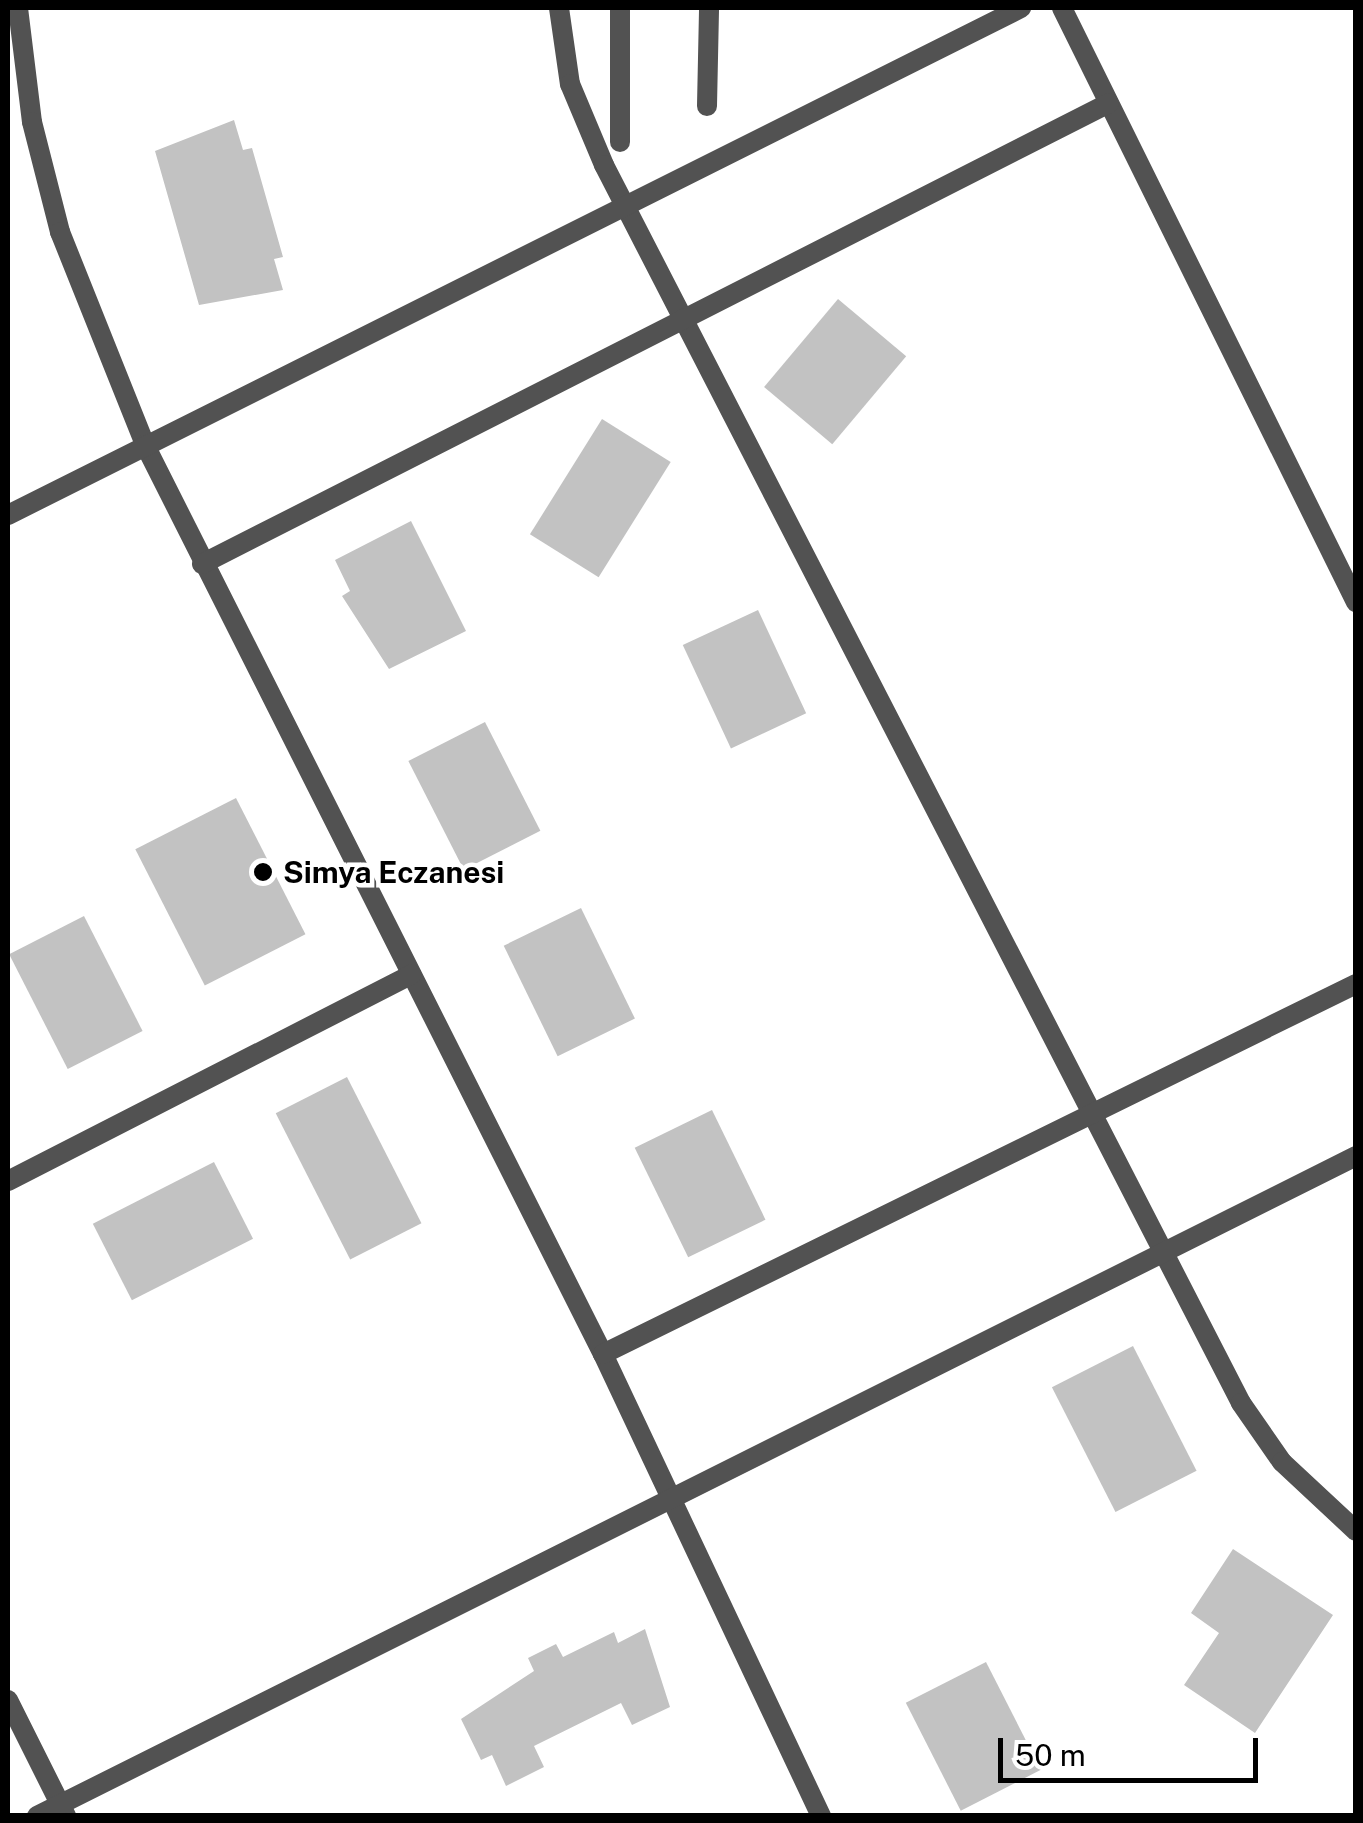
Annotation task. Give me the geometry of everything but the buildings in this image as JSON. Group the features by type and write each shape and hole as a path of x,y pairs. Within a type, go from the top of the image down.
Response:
{"street":[{"path":"18,8 32,122 60,232 145,445 603,1354 821,1816"},
{"path":"559,8 570,84 628,205 1166,1255 1260,1433 1356,1531"},
{"path":"620,8 620,142"},
{"path":"707,106 709,8"},
{"path":"8,515 1022,8"},
{"path":"1062,8 1356,602"},
{"path":"202,564 688,322 1109,104"},
{"path":"8,1181 411,975"},
{"path":"603,1354 1356,984"},
{"path":"37,1816 64,1811 1356,1156"},
{"path":"8,1701 64,1811"}],"place":[{"name":"Simya Eczanesi","path":"263,872"}]}
